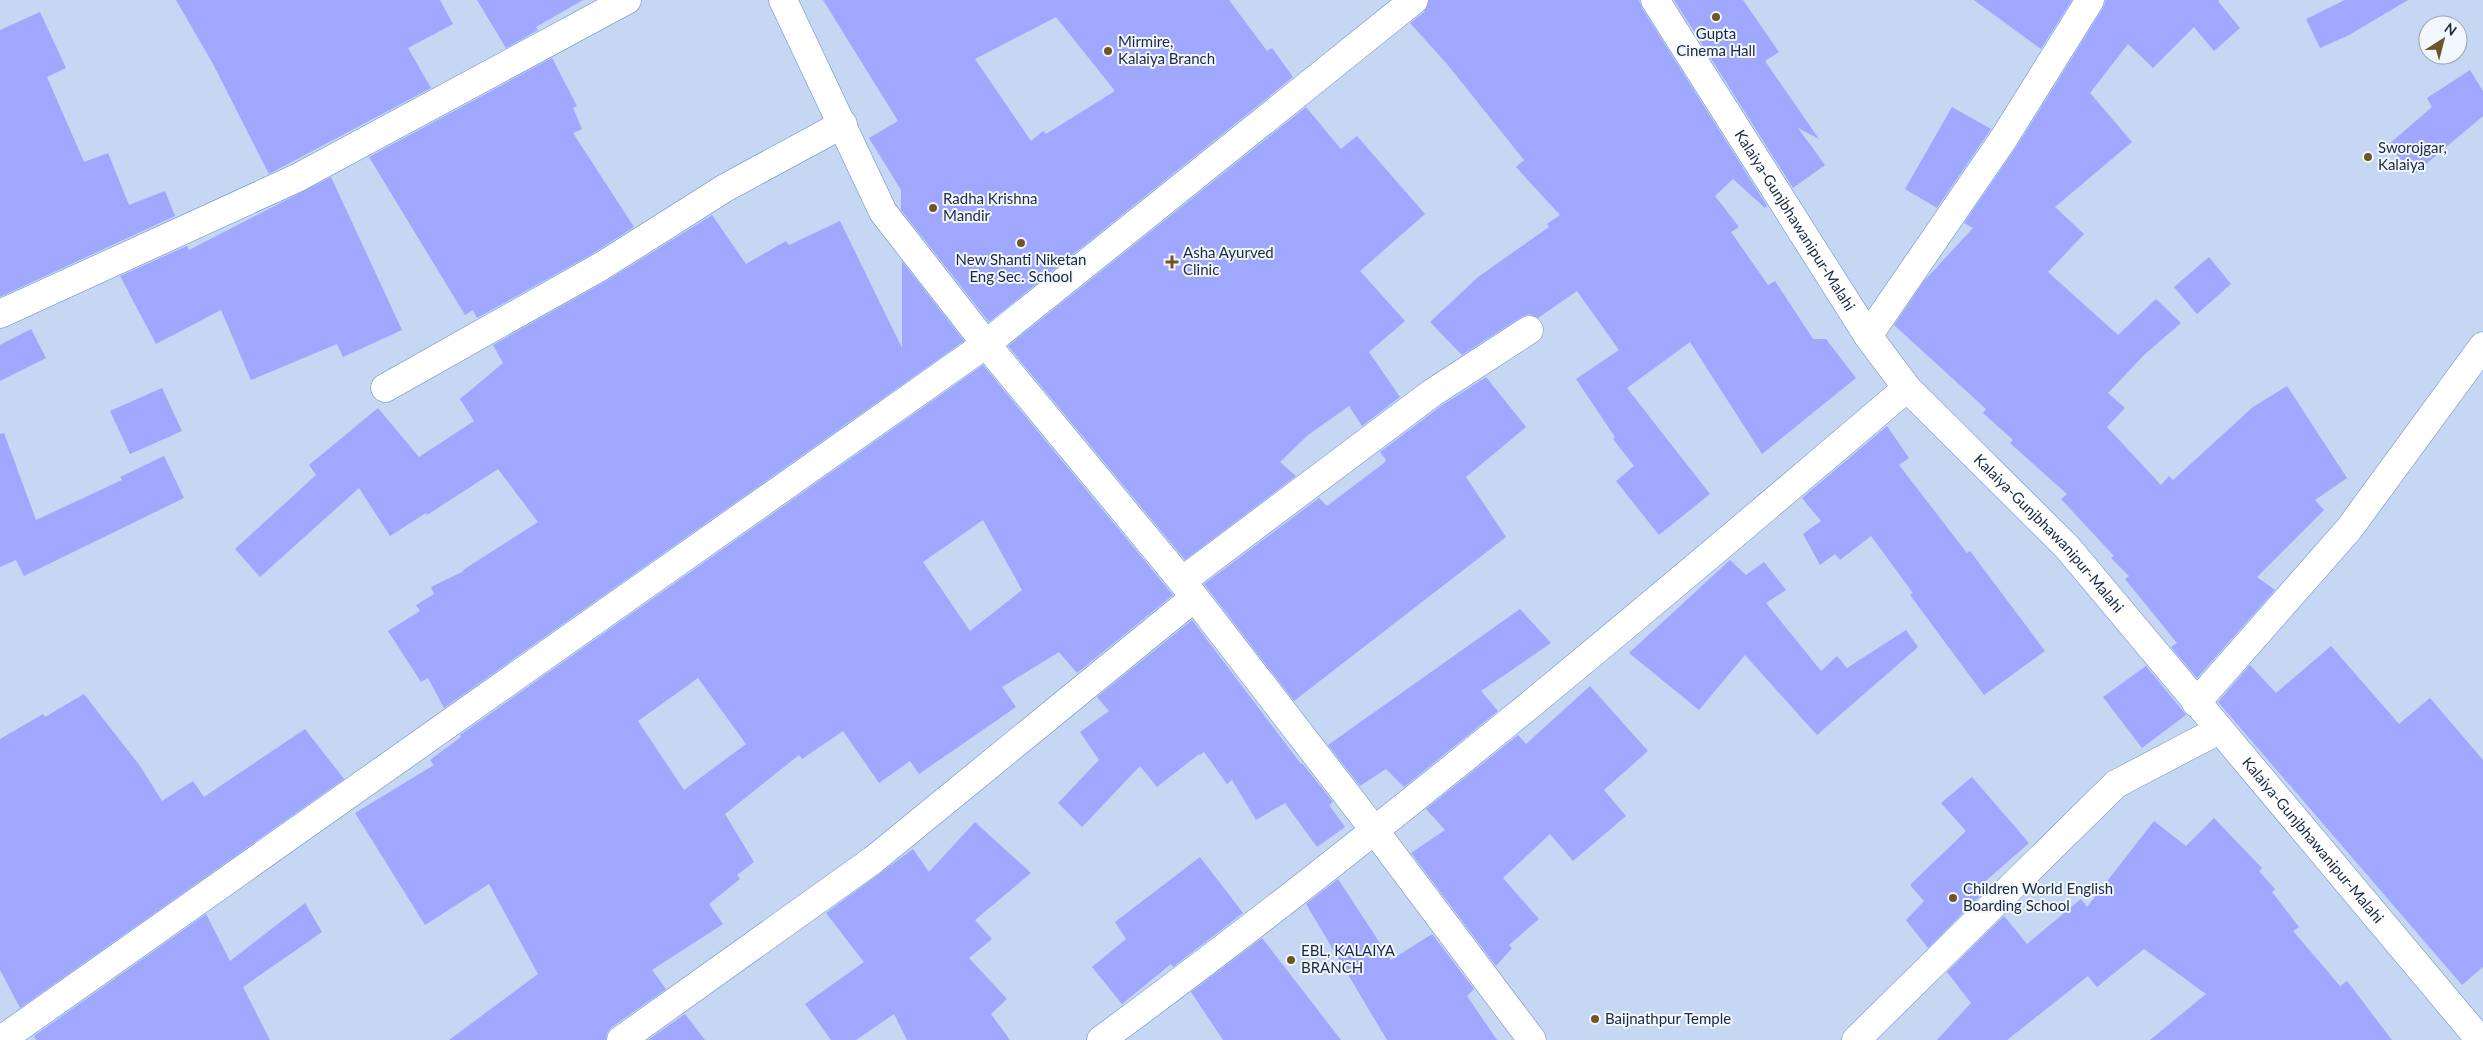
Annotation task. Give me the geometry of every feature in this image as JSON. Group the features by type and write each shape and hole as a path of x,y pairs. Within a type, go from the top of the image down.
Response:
{"street":[{"path":"0,314 297,178 627,0"},
{"path":"783,0 883,212 986,344 1188,590 1375,831 1532,1040"},
{"path":"1,1040 986,344 1414,0"},
{"name":"Kalaiya-Gunjbhawanipur-Malahi","path":"1655,0 1868,336 1907,388 2067,547 2219,730 2478,1030"},
{"path":"1868,336 2004,138 2090,0"},
{"path":"385,388 600,267 725,188 843,124"},
{"path":"621,1040 873,860 1188,590 1432,393 1528,330"},
{"path":"2196,702 2349,528 2483,346"},
{"path":"1101,1040 1194,971 1375,831 1702,562 1907,388"},
{"path":"1856,1040 2116,784 2219,730"}],"building":[{"path":"176,0 440,0 453,24 408,48 431,88 269,174 213,64"},
{"path":"477,0 583,0 536,27 538,30 506,48"},
{"path":"823,0 1229,0 1267,51 1272,48 1293,77 989,322 901,210 901,190 869,138 898,121","holes":["1056,17 1115,91 1046,134 1043,131 1031,141 975,59"]},
{"path":"1429,0 1639,0 1642,8 1767,206 1765,208 1733,179 1715,196 1739,227 1731,232 1768,285 1775,281 1813,339 1826,339 1856,378 1762,454 1690,342 1627,388 1710,494 1659,535 1616,481 1634,466 1613,439 1615,437 1576,379 1619,350 1577,291 1538,318 1529,314 1521,317 1462,355 1430,322 1478,277 1549,227 1547,224 1560,215 1516,167 1524,160 1447,64 1410,23 1424,12"},
{"path":"1674,0 1743,0 1779,52 1765,61 1819,139 1798,128 1825,165 1793,188"},
{"path":"1974,0 2072,0 2041,49"},
{"path":"2106,0 2219,0 2240,28 2214,51 2194,27 2153,68 2128,44 2090,93 2132,142 2055,207 2084,234 2048,272 2118,335 2156,299 2181,323 2144,355 2108,393 2125,408 2107,427 2161,485 2169,476 2173,480 2253,407 2287,386 2347,478 2315,500 2324,510 2257,577 2275,590 2197,678 2171,647 2177,643 2125,579 2129,576 2111,558 2114,556 2061,499 2067,494 2010,443 2013,440 1983,413 1986,409 1894,325 1924,281 1973,228 1964,223 2017,146 2103,8"},
{"path":"2345,0 2408,0 2349,35 2320,48 2306,19"},
{"path":"40,12 66,68 47,77 84,162 108,153 129,205 165,191 175,216 0,297 0,30"},
{"path":"552,58 577,106 573,108 582,129 573,133 634,227 592,254 477,318 473,310 465,315 369,157"},
{"path":"2470,70 2483,91 2483,116 2414,174 2388,145 2432,107 2427,98"},
{"path":"1306,107 1341,149 1357,136 1425,214 1360,271 1405,321 1369,352 1400,397 1362,426 1349,406 1308,435 1280,462 1296,476 1185,560 1008,346"},
{"path":"1952,107 1991,129 1937,208 1905,189"},
{"path":"331,177 402,330 343,357 337,344 251,380 221,310 156,344 120,276 187,246 189,250"},
{"path":"712,215 746,264 786,241 789,245 840,221 902,348 902,261 964,341 444,708 428,678 421,682 388,631 420,611 416,605 434,594 431,587 464,571 538,522 498,469 427,515 426,513 390,536 359,488 260,577 235,549 316,475 309,465 378,408 419,457 474,421 460,399 503,363 493,345 608,280"},
{"path":"2209,257 2231,284 2197,314 2174,287"},
{"path":"31,329 46,358 0,381 0,345"},
{"path":"983,365 1173,595 1077,673 1059,652 1002,687 1016,707 919,774 910,761 879,783 843,731 802,759 799,755 725,814 754,862 737,875 740,879 709,904 723,924 652,970 666,989 612,1027 607,1033 606,1040 449,1040 538,974 489,884 425,925 355,813 434,765 430,760 461,737 460,735","holes":["983,520 1022,590 970,631 923,562","698,678 746,744 684,790 638,721"]},
{"path":"1486,377 1526,427 1466,477 1506,537 1294,701 1204,584 1319,498 1327,506 1384,463 1386,460 1380,452 1441,406"},
{"path":"162,388 182,431 130,454 110,411"},
{"path":"1887,426 1909,458 1899,465 1967,553 1970,551 2045,651 1984,695 1910,595 1913,593 1871,536 1840,560 1835,554 1820,565 1803,534 1821,521 1802,498"},
{"path":"4,433 36,520 122,480 120,477 164,456 184,498 24,576 16,560 0,567 0,434"},
{"path":"1730,560 1746,575 1764,562 1786,590 1766,603 1821,671 1837,656 1847,668 1906,630 1918,647 1817,735 1745,655 1699,710 1629,653"},
{"path":"1520,609 1551,643 1481,691 1498,711 1404,787 1386,769 1360,786 1328,745"},
{"path":"1192,620 1301,764 1333,802 1329,805 1345,827 1317,847 1285,803 1256,820 1232,780 1227,784 1204,752 1157,787 1140,766 1082,827 1058,803 1099,760 1080,732 1109,711 1097,697"},
{"path":"2331,646 2399,724 2430,698 2483,760 2483,967 2462,985 2218,702 2250,665 2276,693"},
{"path":"2146,666 2186,715 2142,748 2103,697"},
{"path":"1590,686 1648,751 1604,790 1626,816 1573,861 1550,834 1503,878 1539,919 1509,945 1512,948 1496,966 1411,853 1445,830 1426,809 1518,735 1526,744"},
{"path":"84,694 140,766 162,801 193,781 204,797 305,729 344,779 20,1008 0,970 0,739 43,714 45,717"},
{"path":"1972,777 2029,843 1980,886 1985,891 1928,948 1906,920 1924,901 1910,885 1966,831 1941,803"},
{"path":"2214,818 2262,868 2259,871 2275,889 2272,892 2299,927 2293,931 2340,986 2347,981 2392,1040 2150,1040 2206,994 2144,949 2097,987 2088,976 2007,1040 1937,1040 1971,1003 1947,972 2004,916 2027,944 2081,899 2087,907 2154,821 2186,846"},
{"path":"975,822 1031,873 975,920 992,939 969,958 1007,999 991,1014 1010,1040 907,1040 894,1014 856,1040 831,1040 805,1004 864,962 826,913 913,849 929,872"},
{"path":"1200,857 1243,913 1173,967 1171,964 1122,1004 1092,967 1126,939 1115,922"},
{"path":"1338,879 1391,960 1432,934 1474,989 1467,996 1497,1040 1387,1040 1306,904"},
{"path":"305,903 322,932 243,987 270,1040 36,1040 34,1036 206,914 230,961"},
{"path":"1262,938 1341,1040 1223,1040 1191,992"},
{"path":"685,1014 705,1040 648,1040"}],"place":[{"name":"Gupta Cinema Hall","path":"1716,17"},
{"name":"Mirmire, Kalaiya Branch","path":"1108,51"},
{"name":"Sworojgar, Kalaiya","path":"2368,157"},
{"name":"Radha Krishna Mandir","path":"933,208"},
{"name":"New Shanti Niketan Eng Sec. School","path":"1021,243"},
{"name":"Asha Ayurved Clinic","path":"1172,262"},
{"name":"Children World English Boarding School","path":"1953,898"},
{"name":"EBL, KALAIYA BRANCH","path":"1291,960"},
{"name":"Baijnathpur Temple","path":"1595,1019"}]}
